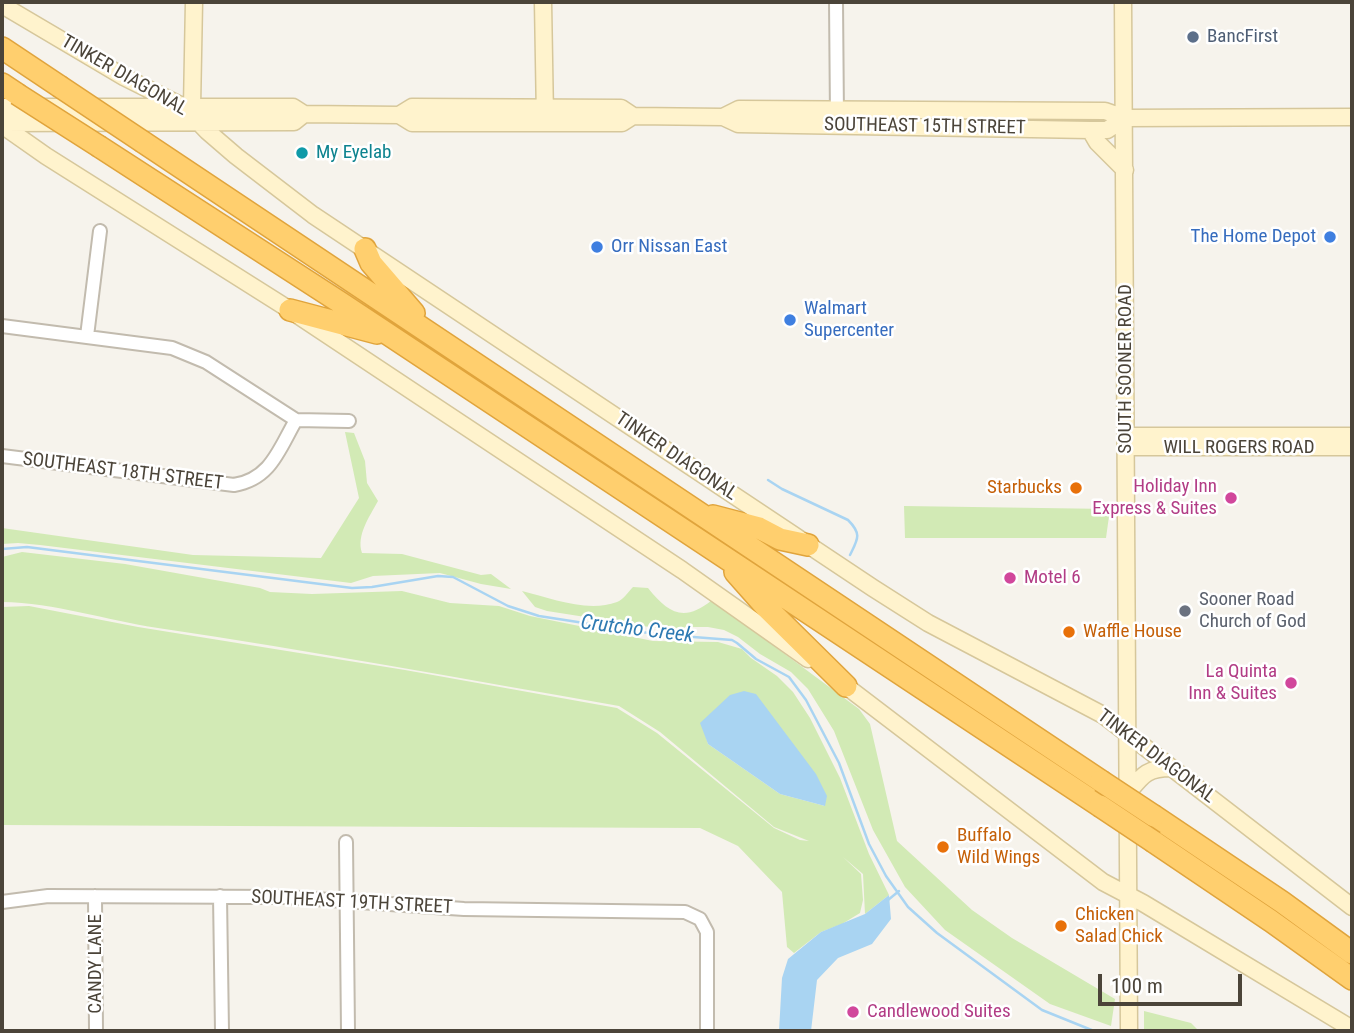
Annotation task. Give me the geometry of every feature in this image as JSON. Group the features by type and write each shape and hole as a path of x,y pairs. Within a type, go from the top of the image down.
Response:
{"highway":[{"name":"TINKER DIAGONAL","path":"2,48 1154,816 1282,902 1352,953"},
{"path":"7,95 100,147 718,551 1154,842 1352,979"},
{"path":"365,249 371,263 434,336"},
{"path":"290,310 392,337"},
{"path":"697,512 759,528 780,539 808,545"},
{"path":"718,551 766,607 846,686"}],"street":[{"path":"192,112 194,2"},
{"path":"543,2 545,116"},
{"path":"836,2 836,117"},
{"name":"SOUTH SOONER ROAD","path":"1123,2 1129,1031"},
{"name":"TINKER DIAGONAL","path":"2,5 124,77 192,112 236,156 283,194 928,623 1103,715 1352,907"},
{"path":"124,77 130,89 131,106"},
{"name":"SOUTHEAST 15TH STREET","path":"7,95 192,112 235,122 294,122 304,114"},
{"name":"SOUTHEAST 15TH STREET","path":"2,124 293,107 304,114 399,114 412,107 545,116 621,108 633,116 723,117 738,124 836,117 919,118 1105,111 1125,118 1352,117"},
{"name":"SOUTHEAST 15TH STREET","path":"919,118 1090,130 1107,130 1125,118"},
{"path":"235,122 233,142 236,156"},
{"path":"2,124 46,156 290,310 671,563 846,686 1102,882 1352,1029"},
{"path":"1090,130 1097,142 1125,170"},
{"path":"87,336 100,231"},
{"path":"2,326 172,348 190,354 296,420 349,421"},
{"name":"SOUTHEAST 18TH STREET","path":"2,456 234,485 257,478 267,470 296,420"},
{"name":"WILL ROGERS ROAD","path":"1126,442 1352,436"},
{"name":"WILL ROGERS ROAD","path":"1126,442 1352,447"},
{"path":"1127,794 1146,772 1171,768"},
{"path":"346,842 348,1031"},
{"name":"SOUTHEAST 19TH STREET","path":"2,902 48,896 220,896 285,897 464,909 685,912 700,919 707,932 707,1031"},
{"name":"CANDY LANE","path":"95,896 96,1031"},
{"path":"220,896 222,1031"}],"green space":[{"path":"345,432 354,433 365,461 367,483 378,501 362,533 362,553 402,554 481,575 491,574 511,589 440,573 373,576 351,583 40,545 2,544 2,528 193,555 321,558 359,498"},
{"path":"904,506 1110,509 1106,538 905,538"},
{"path":"22,552 125,564 270,592 312,594 402,591 450,603 499,606 530,616 653,641 718,642 742,649 793,692 810,718 840,778 869,854 889,895 865,914 863,874 843,857 861,874 863,900 860,913 821,932 794,953 787,947 782,892 738,846 700,828 2,825 2,607 29,606 617,708 657,733 774,828 800,840 809,841 774,827 660,732 619,706 139,625 61,609 2,602 2,557","holes":["703,727 825,806 780,794 708,744"]},
{"path":"633,587 648,588 662,604 677,612 693,611 712,600 859,709 870,724 897,841 972,910 1012,938 1115,999 1111,1026 1050,1004 945,930 905,887 873,830 834,731 808,689 791,672 724,630 686,627 675,631 547,611 535,607 522,591 569,603 594,606 619,601"},
{"path":"1144,1011 1191,1023 1199,1031 1144,1031"}],"water":[{"path":"744,691 756,694 816,774 827,796 825,806 780,794 708,744 700,723 730,695"},
{"path":"889,895 891,919 872,944 838,958 817,980 811,1031 779,1031 782,978 788,959 821,932 865,914"}],"waterway":[{"path":"768,480 848,520 857,533 850,555"},
{"name":"Crutcho Creek","path":"2,549 27,547 352,588 438,576 453,577 508,606 539,616 655,634 732,640 756,659 789,677 806,700 839,763 869,844 886,876 908,907 937,933 1042,1010 1094,1031"},
{"path":"888,900 899,891"}],"place":[{"name":"BancFirst","path":"1193,37"},
{"name":"My Eyelab","path":"302,153"},
{"name":"The Home Depot","path":"1330,237"},
{"name":"Orr Nissan East","path":"597,247"},
{"name":"Walmart Supercenter","path":"790,320"},
{"name":"Starbucks","path":"1076,488"},
{"name":"Holiday Inn Express & Suites","path":"1231,498"},
{"name":"Motel 6","path":"1010,578"},
{"name":"Sooner Road Church of God","path":"1185,611"},
{"name":"Waffle House","path":"1069,632"},
{"name":"La Quinta Inn & Suites","path":"1291,683"},
{"name":"Buffalo Wild Wings","path":"943,847"},
{"name":"Chicken Salad Chick","path":"1061,926"},
{"name":"Candlewood Suites","path":"853,1012"}]}
